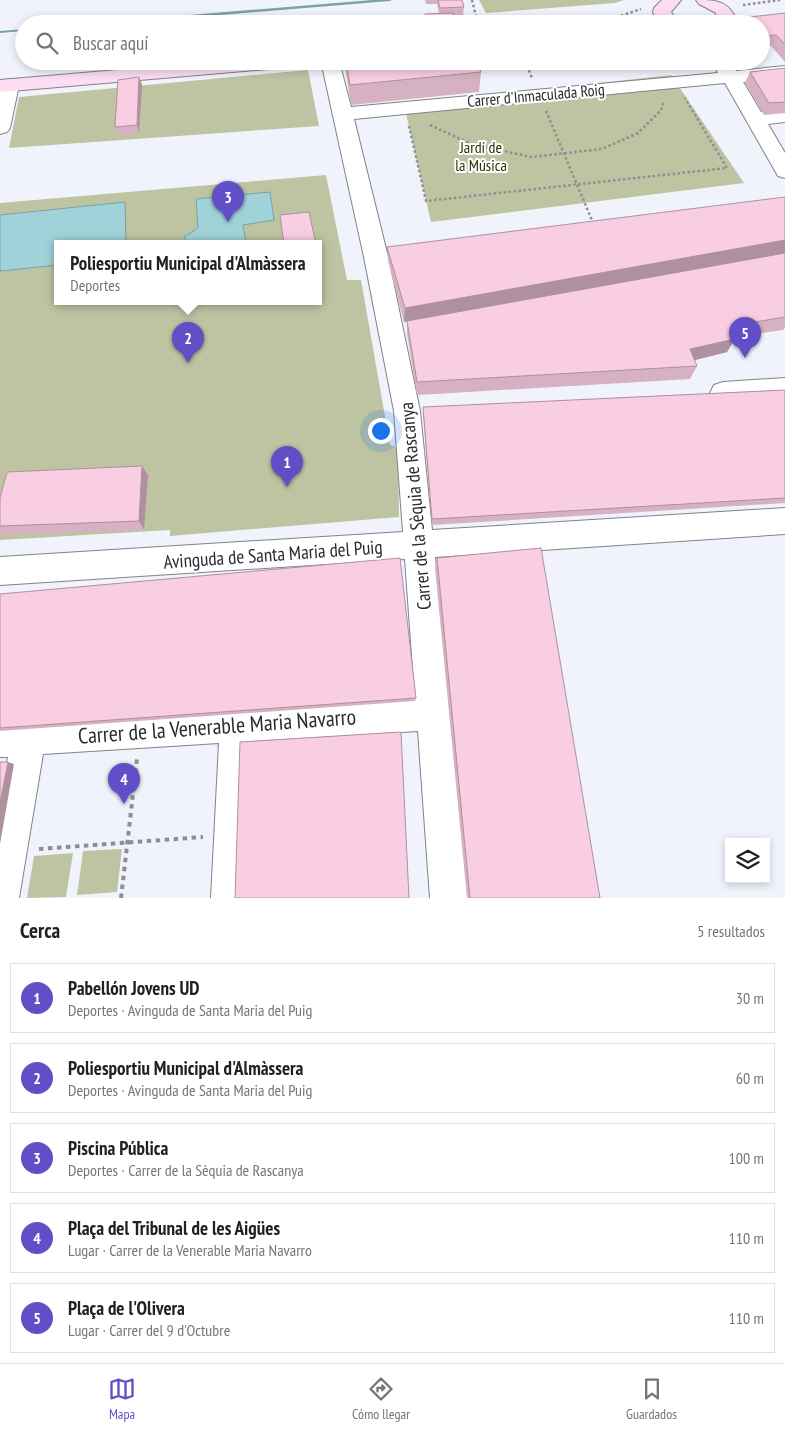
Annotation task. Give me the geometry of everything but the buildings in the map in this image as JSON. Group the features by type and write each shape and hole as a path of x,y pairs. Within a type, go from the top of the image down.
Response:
{"street":[{"path":"664,15 662,13 663,8 672,0"},
{"path":"705,0 713,3 725,15"},
{"path":"0,128 4,85 184,70"},
{"name":"Carrer de la Sèquia de Rascanya","path":"332,70 342,114 385,256 402,329 417,410 419,545 449,898"},
{"name":"Carrer d'Inmaculada Roig","path":"342,114 676,82 722,70"},
{"path":"727,70 785,171"},
{"name":"Carrer d'Inmaculada Roig","path":"746,70 785,72"},
{"path":"754,119 785,116"},
{"path":"704,395 785,389"},
{"name":"Avinguda de Santa Maria del Puig","path":"0,571 785,521"},
{"name":"Carrer de la Venerable Maria Navarro","path":"15,739 433,713"},
{"path":"230,898 237,724"},
{"path":"0,898 9,852 15,739"}],"path":[{"path":"472,0 475,15"},
{"path":"736,4 762,4 780,0"},
{"path":"624,15 643,9"},
{"path":"528,70 595,228"},
{"path":"414,107 426,201 727,168 676,82"},
{"path":"414,107 430,125 471,144 531,157 564,154 602,149 638,133 661,110 664,99 656,84"},
{"path":"121,898 140,731"},
{"path":"9,852 232,835"}],"green space":[{"path":"479,0 624,0 615,3 486,13"},
{"path":"308,70 319,126 9,148 19,97"},
{"name":"Jardí de la Música","path":"671,75 744,183 431,222 404,105"},
{"path":"326,175 347,280 361,280 390,445 398,447 399,517 170,536 170,530 0,540 0,203"},
{"path":"122,849 117,892 77,895 83,851"},
{"path":"73,853 66,897 27,898 34,856"}],"water":[{"path":"270,192 274,220 243,225 246,240 186,240 184,237 198,228 196,199"},
{"path":"125,202 126,240 54,240 54,265 0,271 0,215"}],"waterway":[{"path":"203,15 390,0"},
{"path":"0,32 15,31"}],"place":[{"name":"Piscina Pública","path":"228,222"},
{"name":"Plaça de l'Olivera","path":"745,358"},
{"name":"Poliesportiu Municipal d'Almàssera","path":"188,363"},
{"name":"Pabellón Jovens UD","path":"287,487"},
{"name":"Plaça del Tribunal de les Aigües","path":"124,804"}]}
